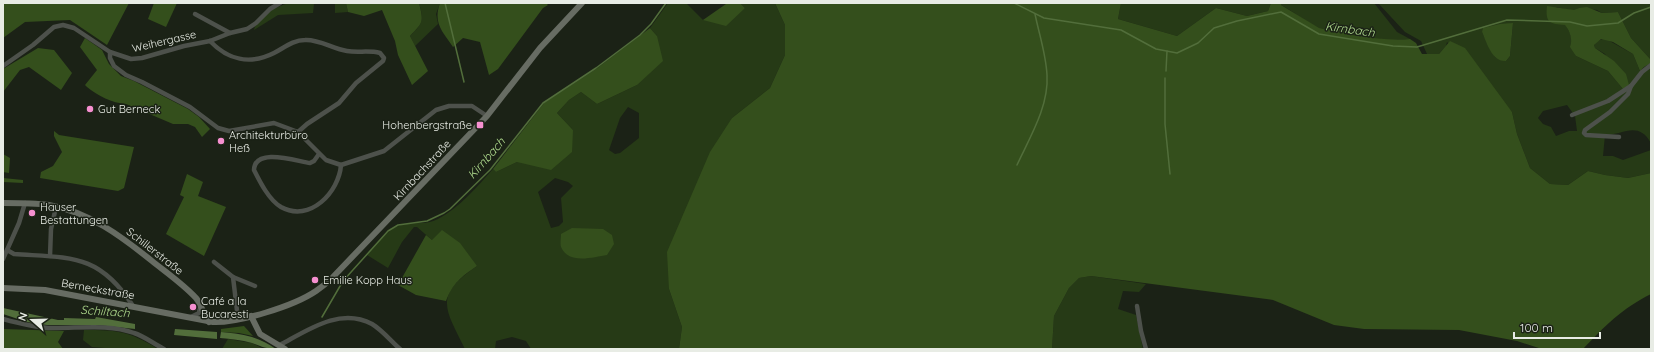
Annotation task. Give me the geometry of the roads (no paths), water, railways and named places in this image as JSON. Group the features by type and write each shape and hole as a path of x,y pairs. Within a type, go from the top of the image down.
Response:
{"main road":[{"name":"Kirnbachstraße","path":"251,316 299,301 317,291 343,267 487,116 540,48 582,3"},
{"name":"Schillerstraße","path":"3,204 25,203 56,206 89,218 120,236 186,289 197,300 204,316 209,322"},
{"name":"Berneckstraße","path":"3,288 45,290 209,322 219,322 251,316"},
{"path":"251,316 260,334 285,349"}],"street":[{"name":"Weihergasse","path":"3,66 33,45 54,27 63,25 74,28 110,52 130,59 142,58 184,46 210,41 230,33 247,29 256,23 270,9 280,3"},
{"name":"Weihergasse","path":"195,14 228,30 230,33"},
{"path":"210,41 226,55 250,60 261,58 295,41 305,40 314,41 346,51 371,51 380,53 384,58 383,61 356,83 339,103 307,124 298,132"},
{"path":"110,52 110,58 114,66 126,75 190,107 218,128 229,131 274,123 298,132 326,160 341,164 384,151 436,110 449,106 472,106 487,116"},
{"path":"1619,137 1592,136 1584,133 1585,130 1610,112 1628,94 1631,86 1642,72 1651,65"},
{"path":"1572,115 1608,101 1631,86"},
{"path":"319,154 314,161 310,163 268,157 260,158 254,166 254,170 276,203 290,211 301,211 317,205 330,194 341,172 341,164"},
{"path":"3,259 19,223 25,203"},
{"path":"50,256 51,229 56,206"},
{"path":"7,250 14,254 70,258 95,267 122,288 133,306"},
{"path":"214,262 233,277 255,286"},
{"path":"233,277 238,319"},
{"path":"188,318 199,314 200,306"},
{"path":"1137,306 1140,331 1146,349"},
{"path":"280,345 328,320 353,318 373,325 400,349"},
{"path":"3,319 20,324 47,328 105,328 123,330 135,333 164,349"}],"waterway":[{"path":"445,3 464,82"},
{"name":"Kirnbach","path":"322,317 343,281 388,231 398,225 427,221 450,209 490,170 543,103 596,68 640,35 651,24 666,3"},
{"name":"Kirnbach","path":"1014,3 1044,18 1121,30 1156,49 1177,53 1198,43 1214,28 1237,21 1281,12 1319,34 1393,46 1417,47 1507,20 1570,22 1587,26 1618,23 1634,13 1651,7"},
{"path":"1017,165 1038,121 1047,87 1045,59 1035,14"},
{"path":"1166,71 1167,51"},
{"path":"1165,78 1165,124 1170,174"}],"place":[{"name":"Gut Berneck","path":"90,109"},
{"name":"Hohenbergstraße","path":"480,125"},
{"name":"Architekturbüro Heß","path":"221,141"},
{"name":"Hauser Bestattungen","path":"32,213"},
{"name":"Emilie Kopp Haus","path":"315,280"},
{"name":"Café a la Bucaresti","path":"193,307"}],"water label":[{"name":"Schiltach","path":"105,311"}]}
